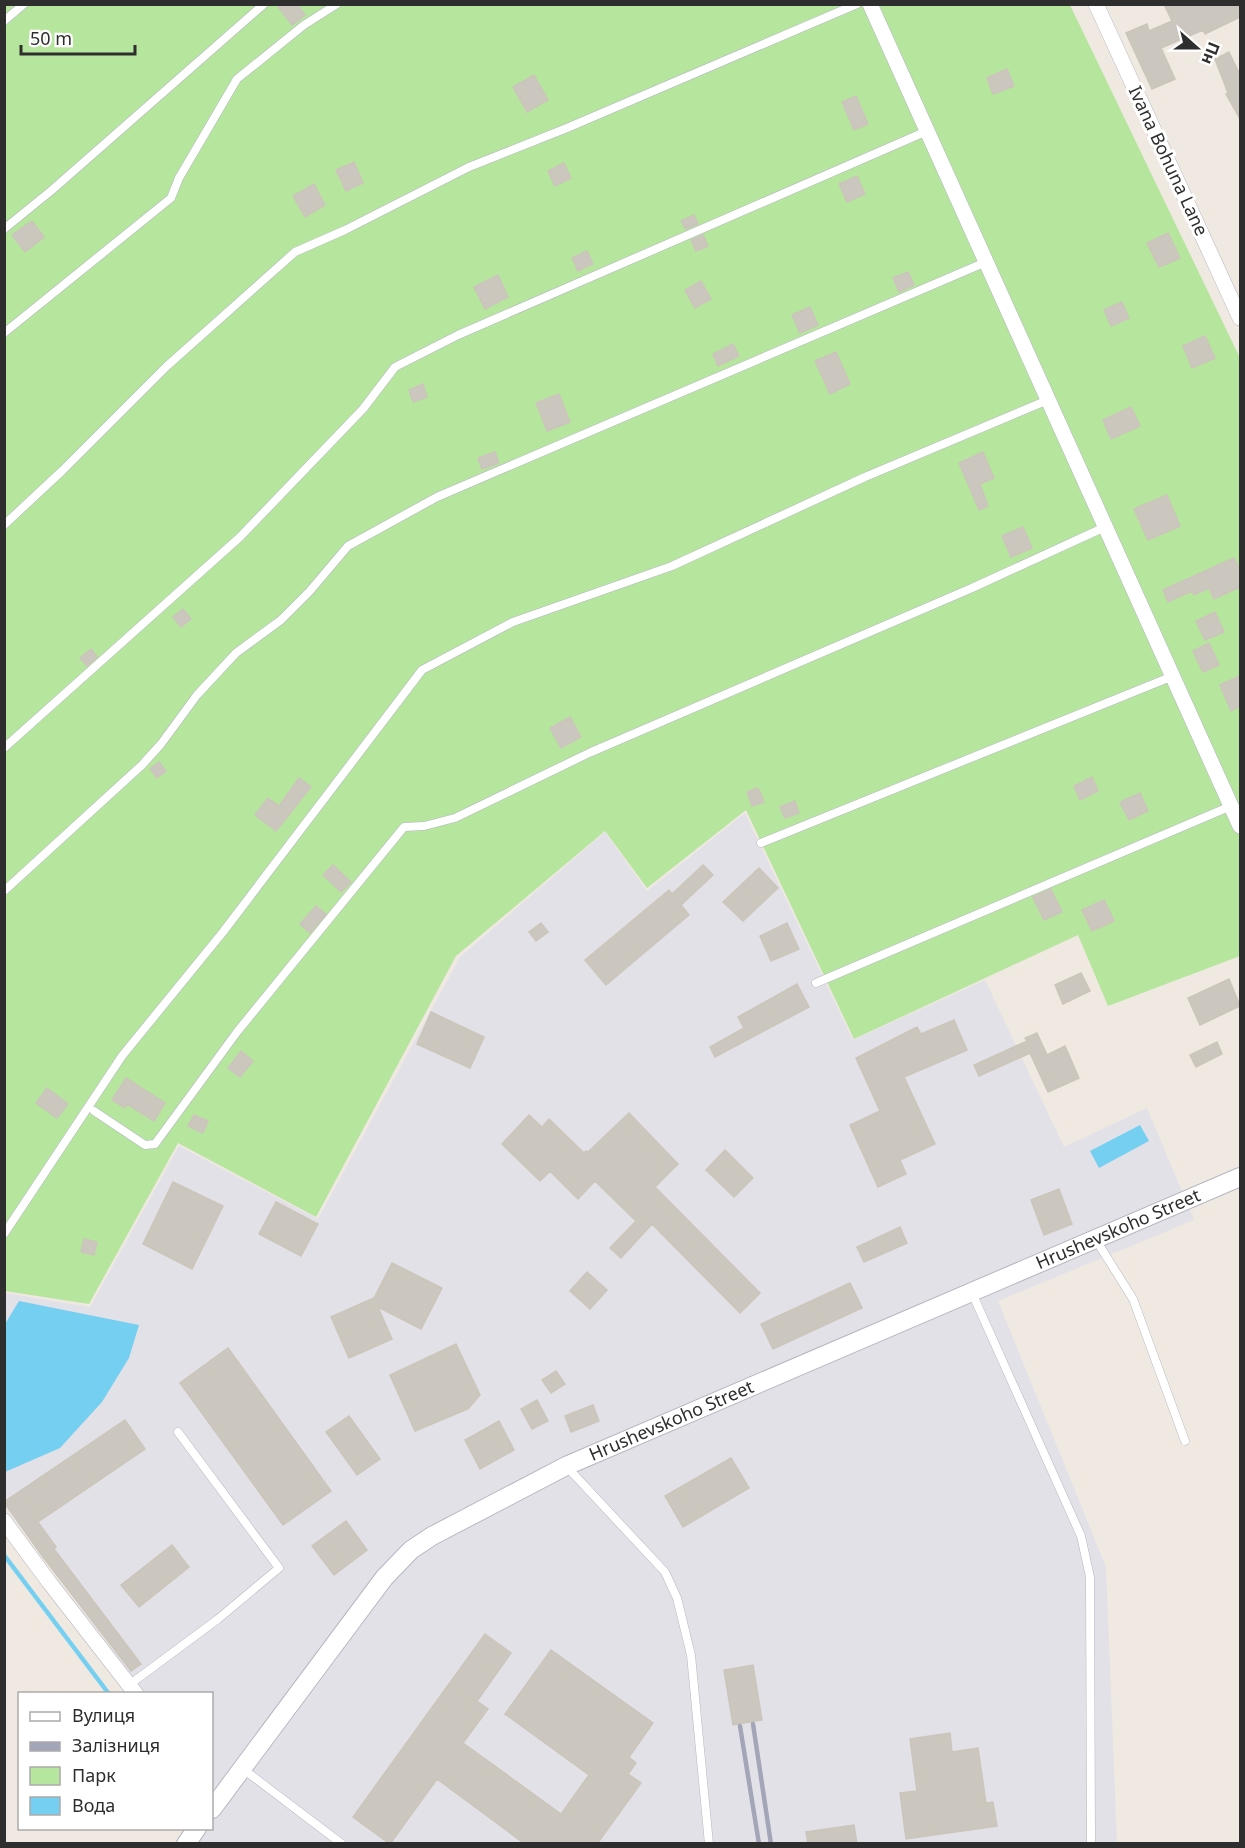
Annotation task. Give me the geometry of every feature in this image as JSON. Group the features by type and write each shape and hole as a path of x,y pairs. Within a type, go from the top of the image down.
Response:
{"street":[{"path":"870,4 1240,826"},
{"name":"Ivana Bohuna Lane","path":"1096,4 1240,318"},
{"name":"Hrushevskoho Street","path":"214,1800 242,1768 384,1578 411,1550 432,1536 566,1466 1240,1177"},
{"path":"4,1521 133,1689"},
{"path":"186,1844 196,1830"}],"lane":[{"path":"4,21 24,4"},
{"path":"4,229 52,190 264,4"},
{"path":"4,333 171,198 179,178 237,79 303,25 337,4"},
{"path":"4,525 63,470 167,366 295,252 345,230 469,166 567,128 857,4"},
{"path":"4,748 240,537 363,409 395,367 458,335 927,131"},
{"path":"4,891 142,765 161,744 197,695 236,653 281,620 309,592 348,546 437,497 986,262"},
{"path":"4,1234 122,1056 223,932 422,670 513,622 672,566 865,477 1048,400"},
{"path":"94,1111 145,1145 154,1144 237,1032 404,827 424,826 455,818 589,753 1106,527"},
{"path":"762,843 1173,676"},
{"path":"816,982 1232,806"},
{"path":"1096,1238 1133,1299 1185,1441"},
{"path":"972,1292 1081,1536 1090,1577 1091,1844"},
{"path":"133,1689 279,1568 178,1432"},
{"path":"566,1466 665,1572 677,1598 691,1655 709,1844"},
{"path":"242,1768 342,1844"}],"shaded area":[{"path":"745,813 853,1040 985,980 1064,1147 1147,1108 1194,1220 998,1301 1106,1567 1117,1843 175,1843 185,1830 213,1830 213,1792 215,1788 213,1785 213,1692 144,1692 5,1507 5,1293 90,1307 179,1146 318,1219 460,957 605,832 647,891"}],"green space":[{"path":"4,5 1070,5 1240,358 1240,956 1108,1006 1078,935 854,1039 746,810 647,888 605,831 456,956 316,1217 178,1143 89,1304 5,1291"}],"water":[{"path":"1140,1125 1149,1141 1099,1168 1090,1151"},
{"path":"19,1301 139,1325 129,1358 102,1402 60,1448 5,1472 5,1324"}],"building":[{"path":"276,4 297,4 305,15 292,25"},
{"path":"1164,4 1240,4 1240,17 1205,34 1203,30 1161,48 1175,79 1152,89 1126,33 1147,24 1149,31 1172,21"},
{"path":"1229,52 1240,75 1240,119 1226,94 1228,93 1215,59"},
{"path":"1007,69 1014,86 993,94 987,78"},
{"path":"534,75 548,100 527,112 513,87"},
{"path":"856,96 868,124 854,130 842,102"},
{"path":"354,162 363,183 346,191 336,170"},
{"path":"564,163 571,178 555,186 548,171"},
{"path":"857,176 865,194 847,202 839,184"},
{"path":"314,184 325,205 305,217 293,196"},
{"path":"694,215 698,224 686,229 681,221"},
{"path":"32,221 44,237 25,252 12,235"},
{"path":"1168,233 1180,258 1159,267 1147,243"},
{"path":"703,235 708,246 696,251 691,240"},
{"path":"587,251 593,264 578,271 572,258"},
{"path":"908,272 914,285 899,292 893,278"},
{"path":"498,275 508,297 485,309 474,287"},
{"path":"701,281 711,299 695,308 685,290"},
{"path":"1122,302 1129,318 1111,326 1104,310"},
{"path":"810,307 818,325 800,333 792,315"},
{"path":"1205,336 1215,358 1192,368 1183,346"},
{"path":"733,344 739,356 718,366 713,354"},
{"path":"836,352 850,384 830,394 815,361"},
{"path":"423,384 427,397 413,402 409,390"},
{"path":"559,394 570,422 547,431 536,403"},
{"path":"1131,407 1140,426 1111,439 1103,420"},
{"path":"495,452 499,463 482,469 478,458"},
{"path":"983,452 994,478 980,484 988,506 979,510 959,463"},
{"path":"1167,495 1180,526 1148,540 1134,509"},
{"path":"1023,527 1032,548 1011,557 1002,536"},
{"path":"1234,558 1240,571 1240,587 1214,599 1209,588 1194,595 1192,591 1168,602 1163,590"},
{"path":"183,609 191,619 181,627 173,617"},
{"path":"1215,612 1224,632 1205,640 1196,621"},
{"path":"1209,643 1219,665 1203,672 1193,651"},
{"path":"91,649 97,657 87,666 80,658"},
{"path":"1240,676 1240,706 1231,711 1220,685"},
{"path":"570,717 581,737 561,748 550,728"},
{"path":"159,762 166,771 157,778 150,769"},
{"path":"1092,777 1098,791 1080,800 1074,786"},
{"path":"299,778 311,787 276,831 255,815 268,798 279,806"},
{"path":"758,788 764,802 752,806 747,792"},
{"path":"1140,793 1148,811 1129,820 1120,802"},
{"path":"795,801 799,813 785,818 780,807"},
{"path":"333,865 351,882 341,892 323,875"},
{"path":"703,865 713,875 681,905 689,915 606,985 585,960 669,890 672,894"},
{"path":"759,868 778,888 743,921 723,902"},
{"path":"1051,889 1062,912 1044,920 1033,897"},
{"path":"1104,900 1114,921 1092,931 1082,910"},
{"path":"316,906 326,914 310,933 300,924"},
{"path":"541,923 548,932 536,941 529,932"},
{"path":"787,923 799,949 771,961 760,936"},
{"path":"1081,973 1090,991 1063,1004 1055,985"},
{"path":"1229,979 1240,1006 1200,1025 1188,998"},
{"path":"797,984 809,1007 715,1057 710,1047 744,1028 738,1017"},
{"path":"431,1012 484,1037 470,1068 417,1044"},
{"path":"954,1020 967,1050 904,1077 935,1144 900,1160 906,1174 878,1187 850,1125 880,1111 856,1058 917,1027 921,1034"},
{"path":"1037,1033 1047,1055 1065,1046 1079,1078 1048,1092 1030,1053 979,1076 974,1065 1027,1041 1025,1038"},
{"path":"1217,1042 1222,1054 1196,1067 1190,1055"},
{"path":"241,1051 253,1061 240,1077 228,1068"},
{"path":"126,1078 165,1103 154,1121 127,1104 125,1108 112,1100"},
{"path":"47,1088 68,1104 57,1118 36,1103"},
{"path":"629,1113 678,1164 655,1187 760,1293 740,1313 652,1224 621,1258 610,1248 636,1221 595,1181 578,1199 550,1171 540,1181 502,1144 529,1115 542,1127 549,1119 584,1153 588,1152"},
{"path":"194,1115 208,1121 203,1133 188,1126"},
{"path":"725,1150 753,1178 734,1197 706,1170"},
{"path":"173,1182 223,1206 192,1269 143,1244"},
{"path":"1059,1189 1072,1224 1044,1235 1031,1200"},
{"path":"276,1202 318,1224 301,1256 259,1234"},
{"path":"900,1227 907,1243 864,1262 857,1247"},
{"path":"84,1239 97,1242 94,1255 81,1252"},
{"path":"392,1263 442,1288 421,1329 378,1307 392,1339 349,1358 331,1317 374,1298"},
{"path":"587,1272 607,1290 590,1309 570,1291"},
{"path":"850,1283 862,1308 773,1349 761,1324"},
{"path":"456,1344 480,1395 468,1409 415,1431 390,1375"},
{"path":"228,1348 331,1491 283,1525 180,1383"},
{"path":"556,1371 565,1384 551,1393 542,1380"},
{"path":"537,1400 548,1421 532,1429 521,1409"},
{"path":"593,1405 599,1421 571,1432 565,1416"},
{"path":"349,1416 380,1459 357,1475 326,1432"},
{"path":"125,1420 145,1449 38,1522 56,1547 54,1549 141,1664 131,1671 43,1557 4,1502"},
{"path":"499,1421 514,1450 480,1469 465,1440"},
{"path":"731,1458 749,1488 683,1527 665,1496"},
{"path":"346,1521 367,1550 334,1575 312,1546"},
{"path":"172,1545 189,1567 139,1607 121,1585"},
{"path":"485,1634 511,1653 477,1701 488,1709 463,1743 561,1814 589,1775 505,1714 551,1650 653,1723 629,1757 636,1763 628,1774 641,1783 597,1844 525,1844 437,1779 390,1844 353,1817"},
{"path":"753,1665 762,1720 733,1725 724,1670"},
{"path":"950,1733 952,1752 978,1748 986,1803 993,1802 997,1826 906,1839 900,1793 917,1791 910,1739"},
{"path":"854,1825 857,1844 808,1844 806,1832"}],"waterway":[{"path":"4,1555 107,1692"}],"railway":[{"path":"753,1724 771,1844"},
{"path":"740,1726 759,1844"}]}
